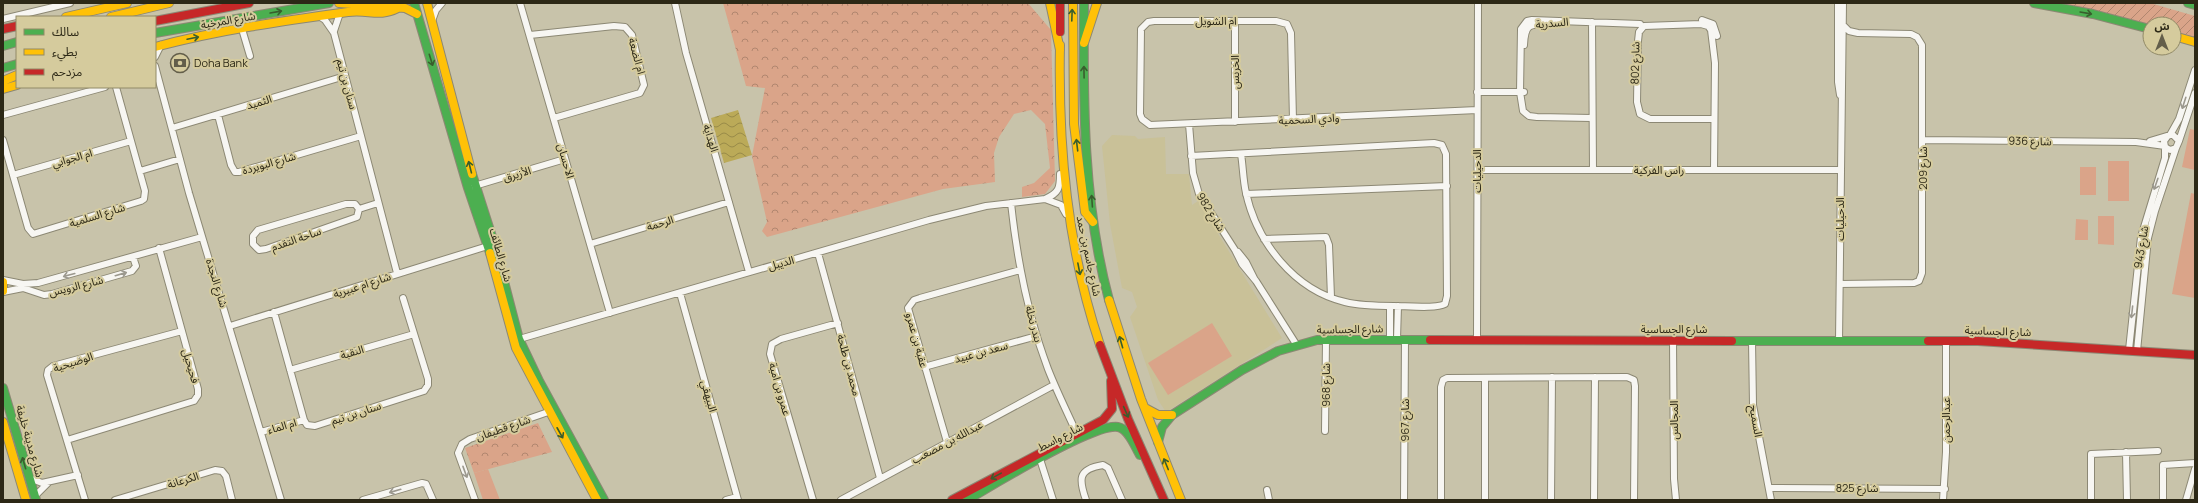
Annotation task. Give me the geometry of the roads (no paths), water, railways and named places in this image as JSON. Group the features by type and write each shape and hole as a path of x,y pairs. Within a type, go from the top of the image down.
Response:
{"main road":[{"path":"70,16 127,3"},
{"path":"114,16 169,3"},
{"path":"156,21 236,4 249,3"},
{"name":"شارع المرخية","path":"156,33 329,3"},
{"path":"339,3 409,9 417,14"},
{"name":"شارع الطائف","path":"414,3 471,187 491,244 522,362 604,500"},
{"name":"شارع الطائف","path":"426,3 471,187"},
{"path":"1050,3 1060,50"},
{"name":"شارع جاسم بن حمد","path":"1060,3 1061,142 1071,231 1081,279 1111,376 1164,500"},
{"path":"1073,3 1074,124 1085,212 1093,222"},
{"name":"شارع جاسم بن حمد","path":"1084,3 1086,127 1093,222 1110,303 1126,360 1181,500"},
{"path":"1084,43 1097,3"},
{"path":"2034,3 2093,14 2142,27"},
{"path":"2188,3 2195,5"},
{"name":"شارع المرخية","path":"158,46 242,29 319,16 363,11 380,15 386,14 398,8"},
{"path":"156,39 187,31 199,25"},
{"path":"3,29 16,26"},
{"path":"2182,39 2194,43"},
{"path":"3,46 16,42"},
{"path":"3,89 16,85"},
{"path":"3,281 3,291"},
{"name":"شارع الجساسية","path":"1158,442 1162,427 1172,415 1263,358 1296,344 1326,340 1946,340 2010,342 2133,350 2195,356"},
{"name":"شارع واسط","path":"952,500 1078,436 1103,420 1109,413 1113,403 1111,376"},
{"name":"شارع مدينة خليفة","path":"3,388 36,498"},
{"path":"1145,408 1158,415 1172,415"},
{"name":"شارع الطائف","path":"552,411 597,500"},
{"name":"شارع مدينة خليفة","path":"3,422 26,500"},
{"name":"شارع واسط","path":"1078,436 1104,428 1118,427 1125,432 1150,469"},
{"name":"شارع واسط","path":"967,500 1039,456"}],"street":[{"path":"3,19 52,5 69,3"},
{"path":"431,22 436,10 442,3"},
{"name":"الهداية","path":"675,3 686,53 749,272"},
{"name":"الدحيليات","path":"1477,340 1478,3"},
{"name":"الدحيليات","path":"1838,3 1838,82 1841,97"},
{"name":"الدحيليات","path":"1839,341 1843,3"},
{"name":"الاحسان","path":"522,5 610,313"},
{"path":"334,33 334,26 340,13"},
{"name":"سنان بن تيم","path":"319,16 325,20 334,33 397,274"},
{"name":"شارع 802","path":"1714,121 1650,122 1641,120 1638,116 1634,103 1636,31 1640,24 1648,21 1701,20 1709,22 1715,28 1716,33 1717,56 1715,63"},
{"name":"ام الشويل","path":"1142,119 1140,111 1140,34 1144,25 1148,22 1154,21 1282,22 1290,28 1293,120"},
{"name":"الخريس","path":"1235,22 1235,122"},
{"path":"1593,170 1592,22 1640,24"},
{"name":"السدرية","path":"1592,22 1534,24 1528,27 1524,36 1522,92 1524,106 1533,114 1592,116"},
{"name":"شارع 802","path":"1714,121 1650,119 1640,114 1637,102 1639,32 1644,26 1648,24 1705,25 1710,28 1713,34 1715,63 1714,170"},
{"path":"1843,25 1849,31 1858,34"},
{"name":"ام الضعة","path":"530,35 614,26 624,27 632,35 644,85 640,93 554,118"},
{"path":"242,29 250,56"},
{"name":"شارع 209","path":"1840,284 1910,283 1919,281 1922,278 1923,50 1921,40 1911,34 1906,33 1858,34 1849,37 1843,43"},
{"name":"شارع النجدة","path":"156,70 202,237 230,326 281,500"},
{"path":"2195,70 2179,119 2164,141 2165,146 2170,150 2176,148 2195,93"},
{"name":"الثميد","path":"172,128 345,76"},
{"path":"3,115 101,88"},
{"name":"شارع السلمية","path":"3,140 30,232 36,234 141,201 145,195 140,172 116,88"},
{"path":"1477,92 1522,92"},
{"name":"وادي السحمية","path":"1142,119 1150,125 1189,124 1477,110"},
{"name":"شارع البويردة","path":"218,115 231,165 236,172 243,172 361,136"},
{"name":"شارع 982","path":"1189,124 1191,156 1194,177 1199,194 1235,250 1246,262 1256,281 1296,344"},
{"path":"2168,136 2176,137 2179,141"},
{"name":"شارع 936","path":"2136,142 2168,136"},
{"name":"شارع 936","path":"1923,140 2136,142 2165,146"},
{"name":"ام الجوابي","path":"13,175 131,141"},
{"path":"1045,199 1054,195 1059,188 1061,142"},
{"path":"1191,156 1439,144 1446,151 1446,302 1442,305 1360,305 1331,297 1307,284 1286,269 1264,239 1246,194 1241,154"},
{"name":"شارع 943","path":"2133,350 2141,237 2165,158 2165,146"},
{"name":"شارع 943","path":"2133,350 2148,238 2155,211 2176,148"},
{"path":"140,172 180,159"},
{"name":"الأزيرق","path":"471,187 565,159"},
{"name":"راس الفركية","path":"1478,170 1840,170"},
{"path":"1246,194 1447,186"},
{"path":"1045,199 1061,205 1071,231"},
{"name":"الديبل","path":"517,340 749,272 955,214 1011,203 1045,199"},
{"name":"الرحمة","path":"590,244 729,202"},
{"name":"ساحة التقدم","path":"359,209 378,203"},
{"name":"بندر نخلة","path":"1011,203 1020,270 1037,336 1054,385 1078,436"},
{"name":"ساحة التقدم","path":"346,204 354,204 359,209 359,214 353,219 266,249 259,250 253,244 253,236 258,230 346,204"},
{"name":"شارع الرويس","path":"3,291 32,287 159,248 202,237"},
{"path":"1264,239 1326,237 1329,246 1331,297"},
{"name":"شارع ام عبيرية","path":"230,326 491,244"},
{"name":"فحيحيل","path":"67,440 194,401 198,395 198,389 159,248"},
{"name":"محمد بن طلحة","path":"818,253 880,478"},
{"name":"شارع الرويس","path":"3,281 32,287 44,295 52,294 132,271 136,266 133,257"},
{"name":"عقبة بن عمرو","path":"947,442 908,314 908,308 914,300 1020,270"},
{"name":"البيهقي","path":"680,293 738,498"},
{"name":"سنان بن تيم","path":"304,420 307,425 315,426 424,391 428,385 428,379 403,298"},
{"path":"1390,306 1397,340"},
{"path":"1397,340 1398,306"},
{"path":"274,312 304,420"},
{"name":"عمرو بن امية","path":"813,500 770,354 772,344 781,339 838,323"},
{"name":"الوضيحية","path":"85,500 47,375 48,370 53,366 182,331"},
{"name":"النقبة","path":"290,370 414,334"},
{"name":"سعد بن عبيد","path":"924,367 1037,336"},
{"name":"شارع 968","path":"1325,431 1326,340"},
{"name":"شارع 967","path":"1397,340 1404,500"},
{"name":"المجالس","path":"1673,340 1674,479 1676,500"},
{"name":"السميح","path":"1752,340 1752,396 1772,500"},
{"name":"عبدالرحمن","path":"1943,500 1945,489 1946,340"},
{"path":"1551,500 1552,377"},
{"path":"1594,500 1595,377"},
{"path":"1441,500 1441,383 1447,378 1627,377 1634,380 1634,500"},
{"path":"1485,378 1485,500"},
{"name":"عبدالله بن مصعب","path":"841,500 1054,385"},
{"name":"شارع قطيفان","path":"476,500 458,453 462,444 552,411"},
{"name":"ام الماء","path":"261,432 304,420"},
{"path":"2091,500 2091,454 2158,451"},
{"path":"2126,452 2127,500"},
{"path":"1039,456 1053,500"},
{"path":"2163,500 2163,465 2195,463"},
{"path":"1086,500 1080,482 1081,476 1085,472 1104,465 1108,468 1122,500"},
{"path":"2186,500 2195,469"},
{"name":"الكرعانة","path":"114,500 215,470 222,471 226,476 232,500"},
{"path":"29,478 35,481 50,482 78,475"},
{"path":"36,498 39,490 50,482"},
{"path":"363,500 422,483 426,484 433,500"},
{"name":"شارع 825","path":"1770,488 1945,489"},
{"path":"1267,490 1269,500"},
{"path":"726,500 738,498"}],"water":[{"path":"738,110 752,155 724,163 711,118"}],"place":[{"name":"Doha Bank","path":"180,63"}]}
